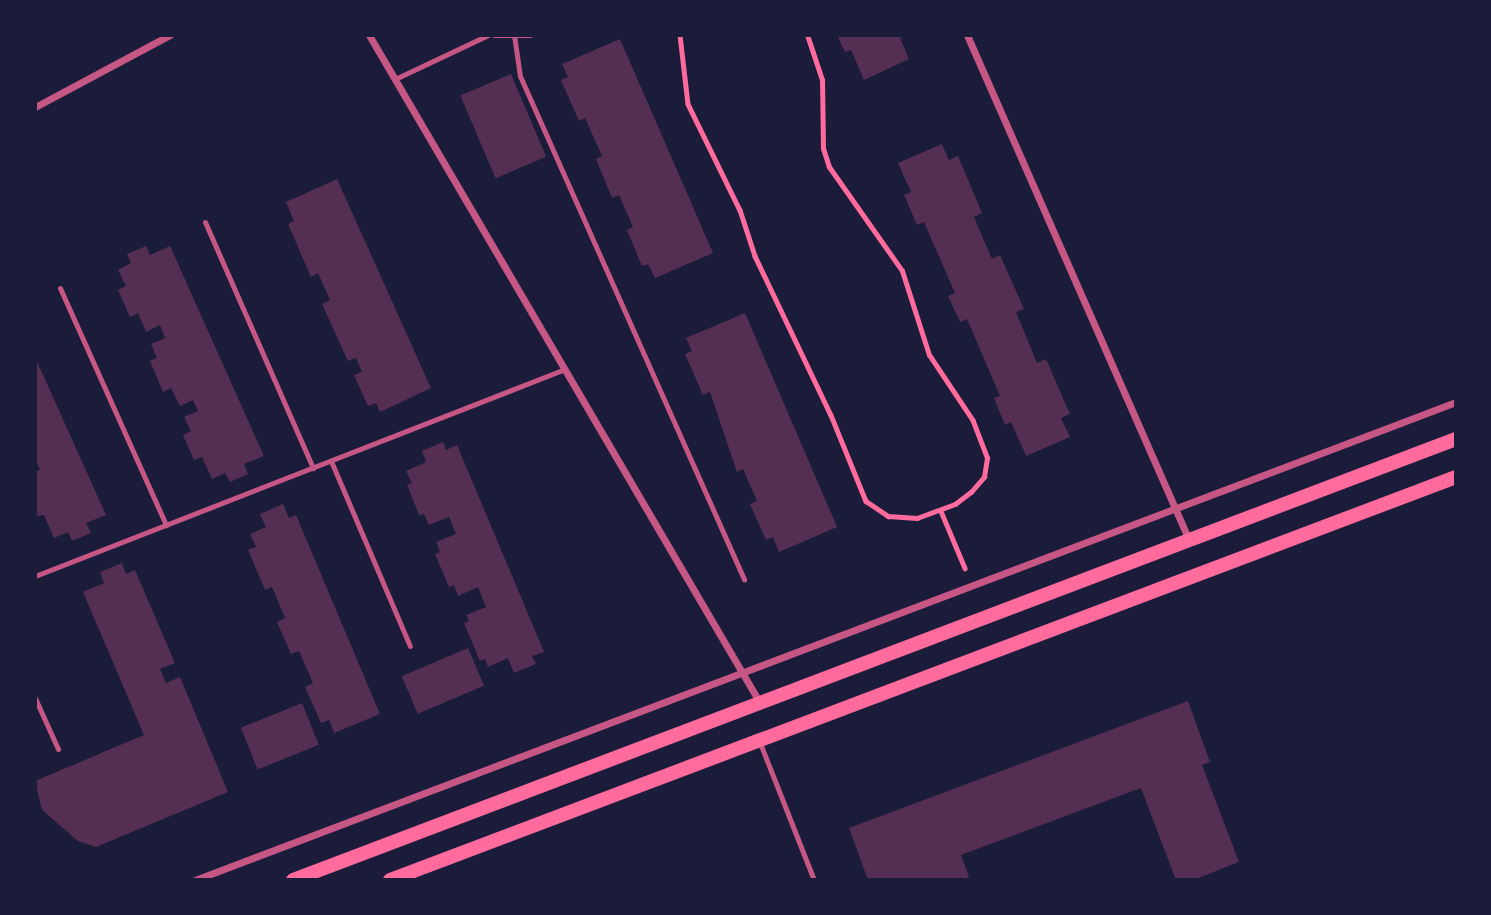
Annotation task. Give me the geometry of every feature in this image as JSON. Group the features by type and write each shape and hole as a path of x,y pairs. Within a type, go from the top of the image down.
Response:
{"main road":[{"path":"293,880 1456,439"},
{"path":"390,880 1456,477"}],"street":[{"path":"35,107 170,35"},
{"path":"369,35 760,703"},
{"path":"967,35 1189,540"},
{"path":"195,880 1456,402"}],"lane":[{"path":"395,79 488,35"},
{"path":"494,35 530,35"},
{"path":"514,36 520,76 744,579"},
{"path":"205,222 313,468"},
{"path":"60,288 166,525"},
{"path":"35,576 565,369"},
{"path":"331,461 410,646"},
{"path":"35,698 58,749"},
{"path":"759,740 814,880"}],"path":[{"path":"680,35 688,104 740,209 755,257 831,415 866,501 898,518 941,510 971,492 984,477 987,458 973,421 929,355 902,271 829,167 823,149 822,80 807,35"},
{"path":"941,510 972,584"}],"building":[{"path":"837,35 905,35 900,38 909,59 864,80 851,50 845,52"},
{"path":"620,39 713,253 655,278 648,264 642,266 627,230 633,227 619,195 612,198 596,159 602,156 585,118 579,121 561,80 568,77 562,64"},
{"path":"511,74 546,157 496,178 460,95"},
{"path":"942,144 949,160 958,156 982,213 974,217 992,259 1000,255 1024,309 1016,312 1037,363 1046,359 1070,414 1061,418 1070,437 1026,456 1011,422 1005,425 994,398 1000,396 967,319 960,322 948,296 955,293 924,222 917,225 904,195 911,192 898,163"},
{"path":"337,179 431,388 380,412 376,403 368,406 354,375 362,372 356,358 348,361 322,304 330,300 318,273 311,277 288,224 294,221 286,202"},
{"path":"146,246 150,255 170,246 264,456 244,464 248,474 230,482 225,473 212,479 202,457 194,460 183,435 191,431 184,417 198,411 193,400 180,406 171,388 163,392 150,361 157,358 151,344 165,338 160,325 146,332 138,313 130,317 118,290 126,286 118,270 131,263 127,254"},
{"path":"745,313 837,527 779,552 773,537 766,540 750,504 757,501 743,469 737,472 710,392 703,395 685,354 692,351 686,338"},
{"path":"35,357 106,515 86,523 91,533 72,541 68,532 54,538 44,515 35,516 35,472 40,470 35,458"},
{"path":"443,442 446,450 457,445 544,652 532,656 536,664 514,673 508,658 488,667 485,659 480,661 464,623 469,621 466,615 486,607 478,587 458,596 454,585 449,587 435,554 440,552 436,542 456,534 449,517 429,525 424,514 419,515 407,485 412,483 406,471 426,462 422,451"},
{"path":"283,504 289,518 296,515 380,714 334,733 329,720 321,723 305,687 313,683 299,651 291,654 277,622 285,618 272,587 265,590 248,550 256,547 250,534 266,527 260,514"},
{"path":"122,563 126,574 135,570 175,663 160,669 166,683 180,677 228,792 96,847 78,841 42,810 35,781 144,735 83,592 104,583 100,572"},
{"path":"468,648 484,686 418,714 402,676"},
{"path":"1188,701 1210,762 1202,765 1239,862 1193,880 1176,880 1141,788 961,855 970,880 868,880 849,828"},
{"path":"302,703 319,745 258,769 241,728"}]}
